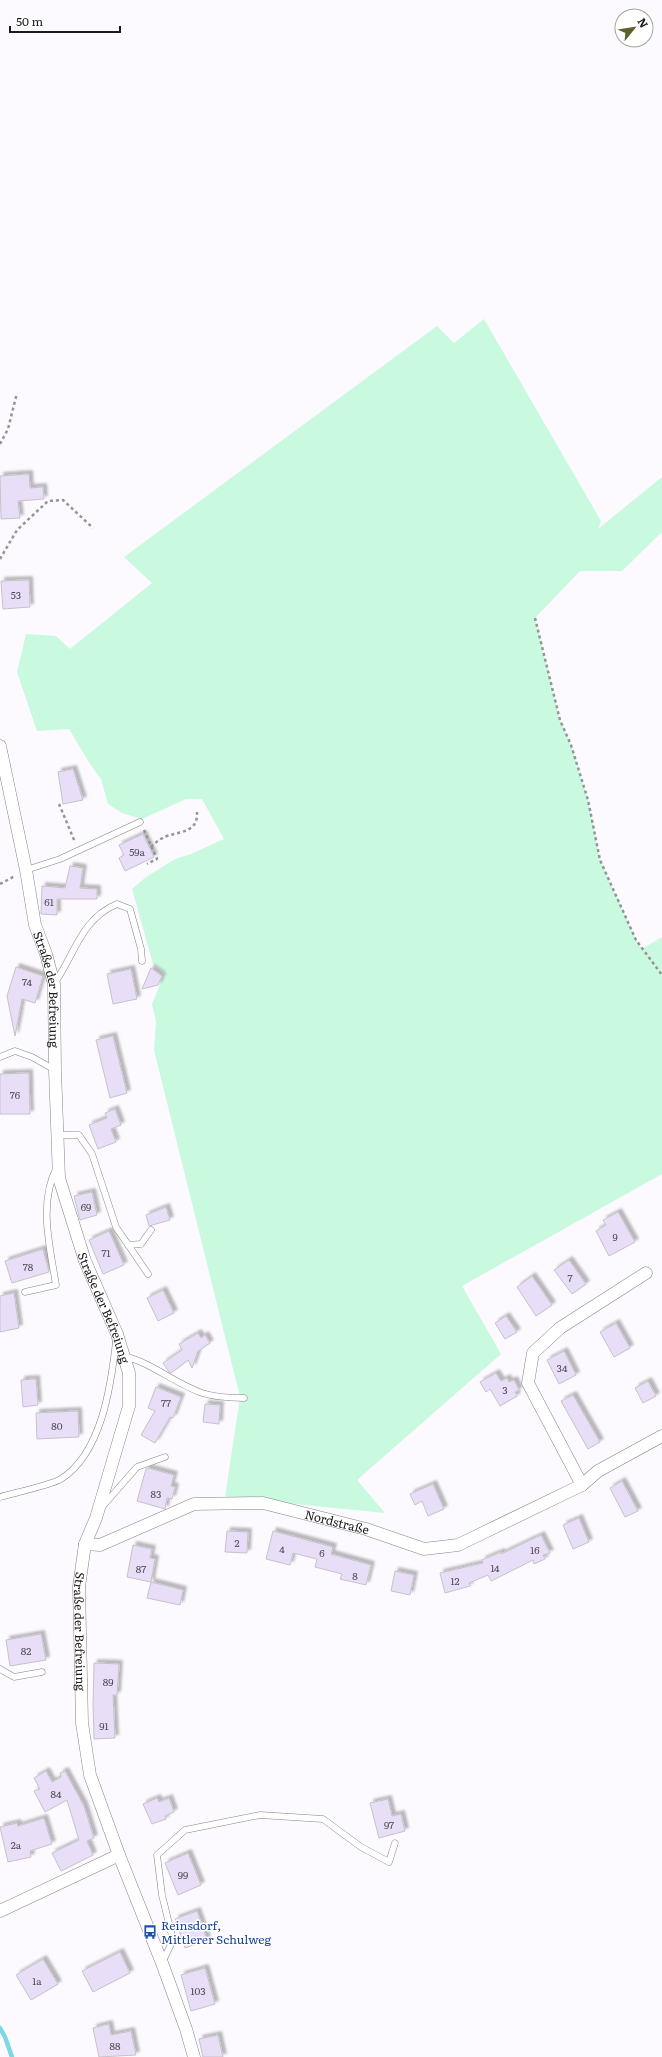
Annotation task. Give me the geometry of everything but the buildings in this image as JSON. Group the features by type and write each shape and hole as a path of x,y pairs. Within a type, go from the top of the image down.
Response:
{"street":[{"name":"Straße der Befreiung","path":"0,746 26,870 35,925 46,954 54,984 57,1135 60,1178 85,1261 117,1334 129,1373 129,1406 99,1509 85,1544 79,1587 82,1723 90,1775 119,1855 162,1963 186,2029 194,2057"},
{"path":"582,1485 528,1383 533,1354 560,1328 646,1273"},
{"name":"Nordstraße","path":"85,1544 100,1545 194,1504 263,1503 366,1529 424,1549 458,1545 582,1485 598,1471 662,1436"},
{"path":"0,1911 119,1855"}],"lane":[{"path":"26,870 60,859 140,822"},
{"path":"54,984 67,965 74,947 94,917 105,909 117,904 130,909 141,949 142,961"},
{"path":"0,1057 15,1051 32,1057 55,1070"},
{"path":"57,1135 79,1135 92,1154 116,1228 148,1274"},
{"path":"25,1292 56,1285 46,1215 50,1180 59,1162"},
{"path":"128,1245 142,1244 152,1230"},
{"path":"0,1497 61,1479 81,1461 103,1417 111,1384 117,1334"},
{"path":"124,1356 141,1360 202,1392 226,1398 244,1398"},
{"path":"99,1509 105,1505 117,1487 137,1467 165,1457"},
{"path":"0,1669 14,1676 42,1672"},
{"path":"162,1963 173,1940 162,1896 157,1855 185,1830 260,1815 323,1819 361,1847 389,1862 396,1843"}],"path":[{"path":"0,444 8,429 18,393"},
{"path":"0,559 17,530 48,501 63,500 93,528"},
{"path":"535,618 560,720 571,745 588,800 600,860 636,940 662,975"},
{"path":"59,804 79,850"},
{"path":"151,847 166,836 191,830 195,824 197,812"},
{"path":"140,822 157,859 147,864"}],"green space":[{"path":"484,319 601,521 598,529 662,477 662,532 622,571 580,571 535,618 560,720 571,745 588,800 600,860 636,940 642,949 662,937 662,1174 462,1286 501,1354 357,1480 385,1513 225,1497 240,1397 154,1050 156,1022 152,1004 165,972 153,964 132,889 146,877 175,859 191,854 224,839 202,799 186,799 142,819 122,813 108,804 101,779 69,729 37,731 17,672 26,634 56,636 70,649 152,583 124,557 437,326 454,343"}],"waterway":[{"path":"0,2028 12,2057"}],"place":[{"name":"Reinsdorf, Mittlerer Schulweg","path":"150,1932"}]}
